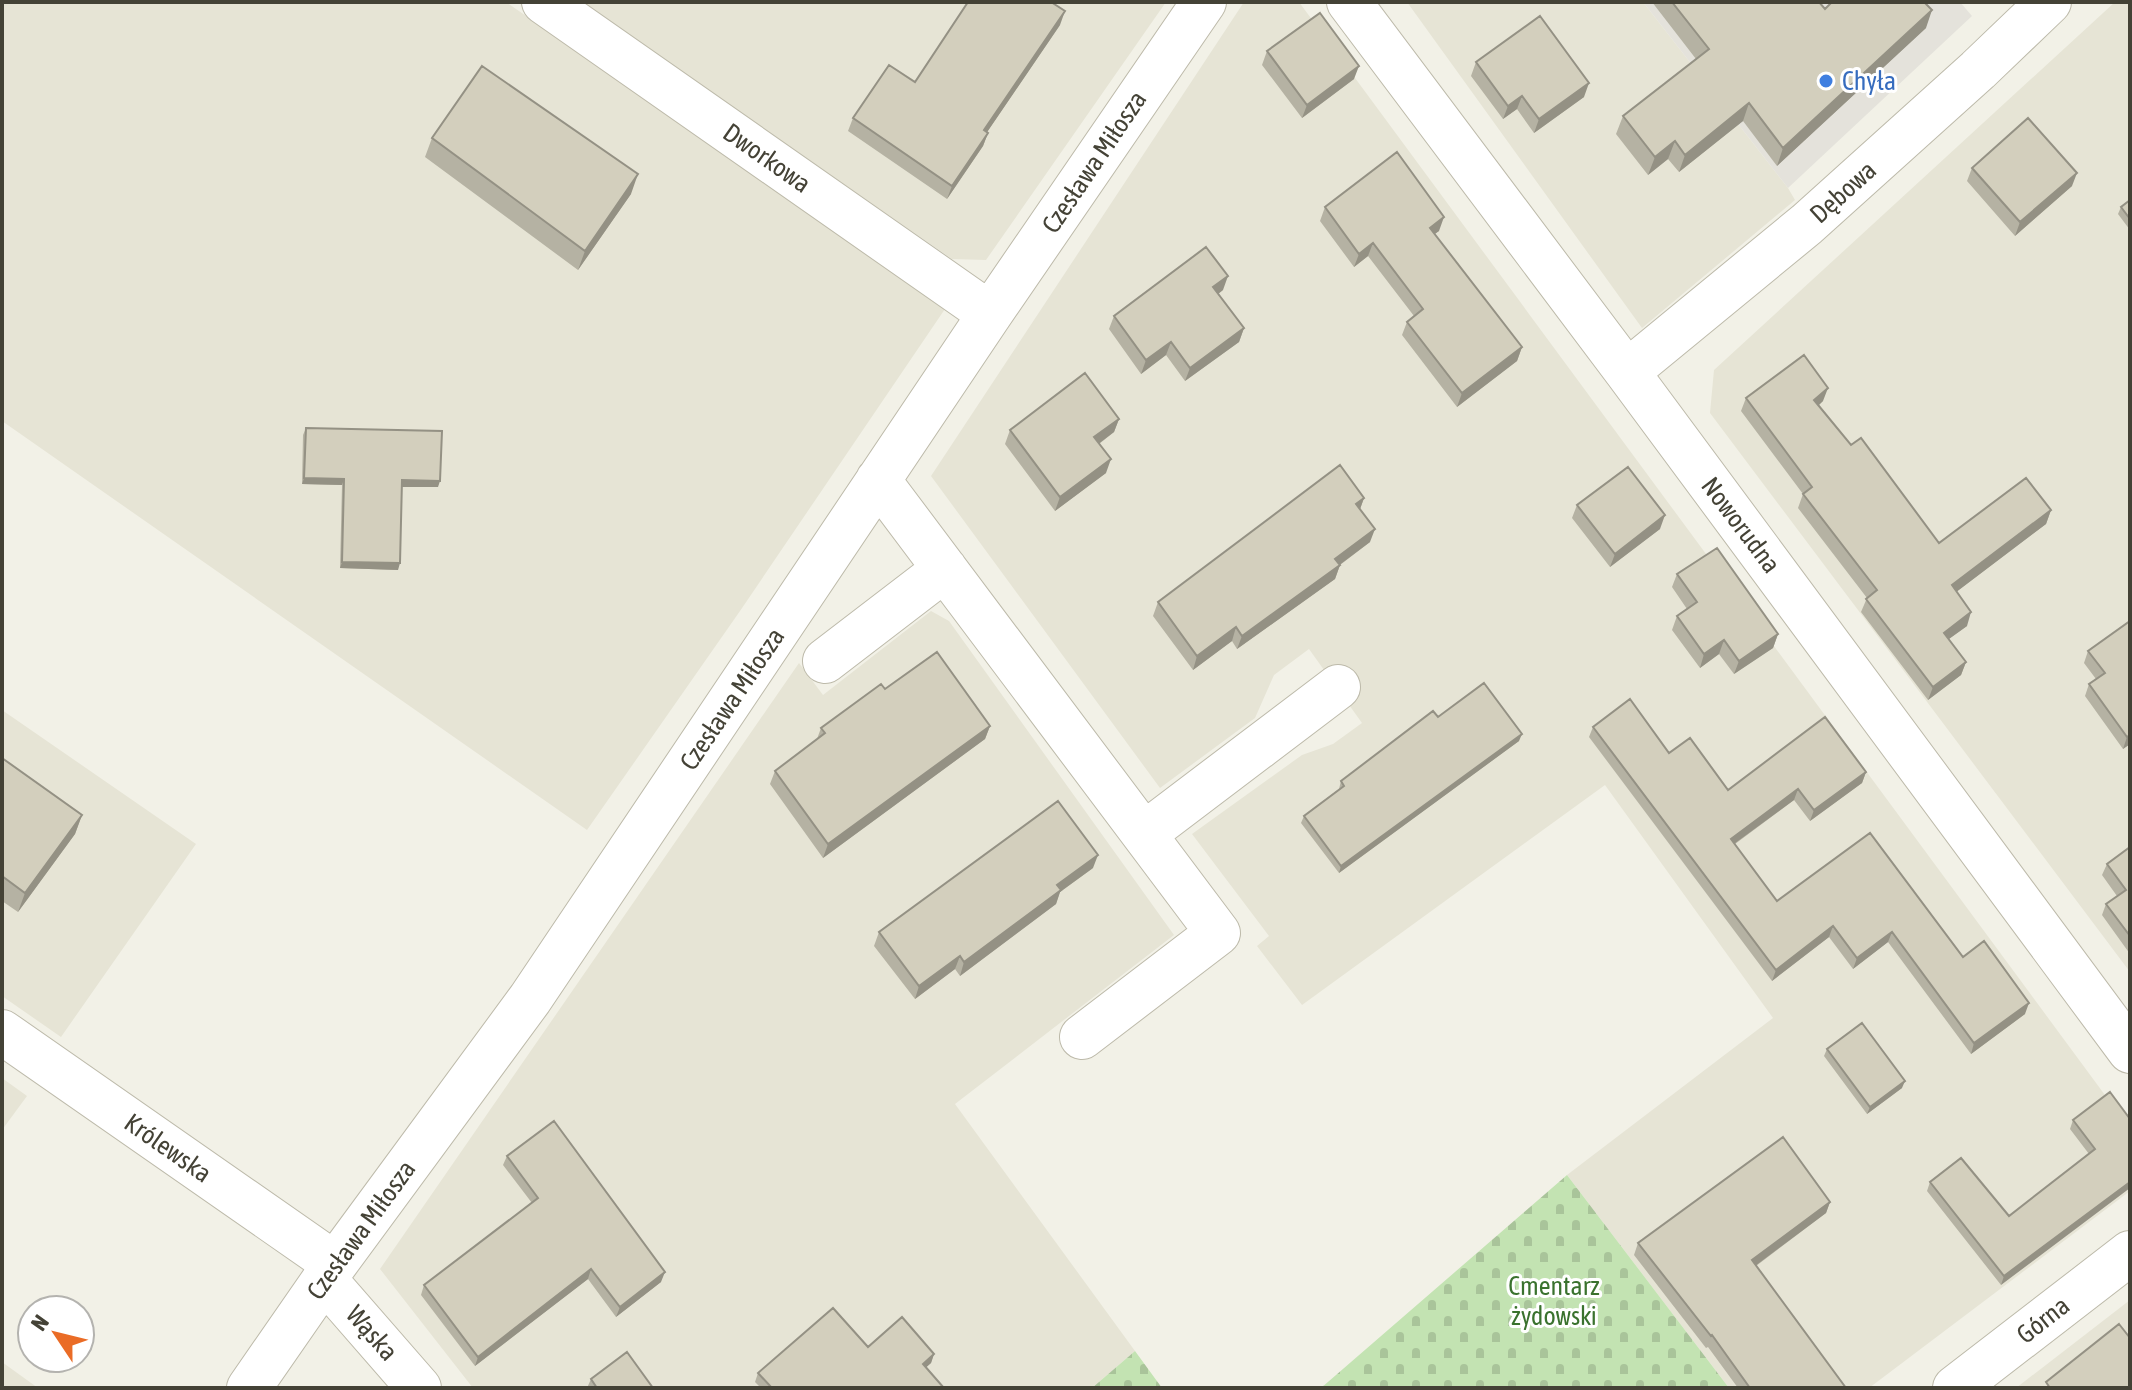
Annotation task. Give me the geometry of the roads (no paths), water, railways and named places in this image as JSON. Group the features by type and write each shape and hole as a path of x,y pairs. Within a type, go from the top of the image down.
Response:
{"street":[{"name":"Dworkowa","path":"544,2 990,314"},
{"name":"Czesława Miłosza","path":"249,1388 330,1271 530,999 990,314 1204,2"},
{"name":"Noworudna","path":"1349,2 2130,1051"},
{"name":"Dębowa","path":"1627,372 1807,224 2049,2"},
{"path":"878,480 1218,933 1082,1037"},
{"path":"825,661 945,569"},
{"path":"1144,834 1338,687"},
{"name":"Królewska","path":"2,1032 330,1271"},
{"name":"Górna","path":"1955,1388 2130,1253"},
{"name":"Wąska","path":"330,1271 419,1388"}],"place":[{"name":"Chyła","path":"1826,81"}],"park label":[{"name":"Cmentarz żydowski","path":"1554,1301"}]}
